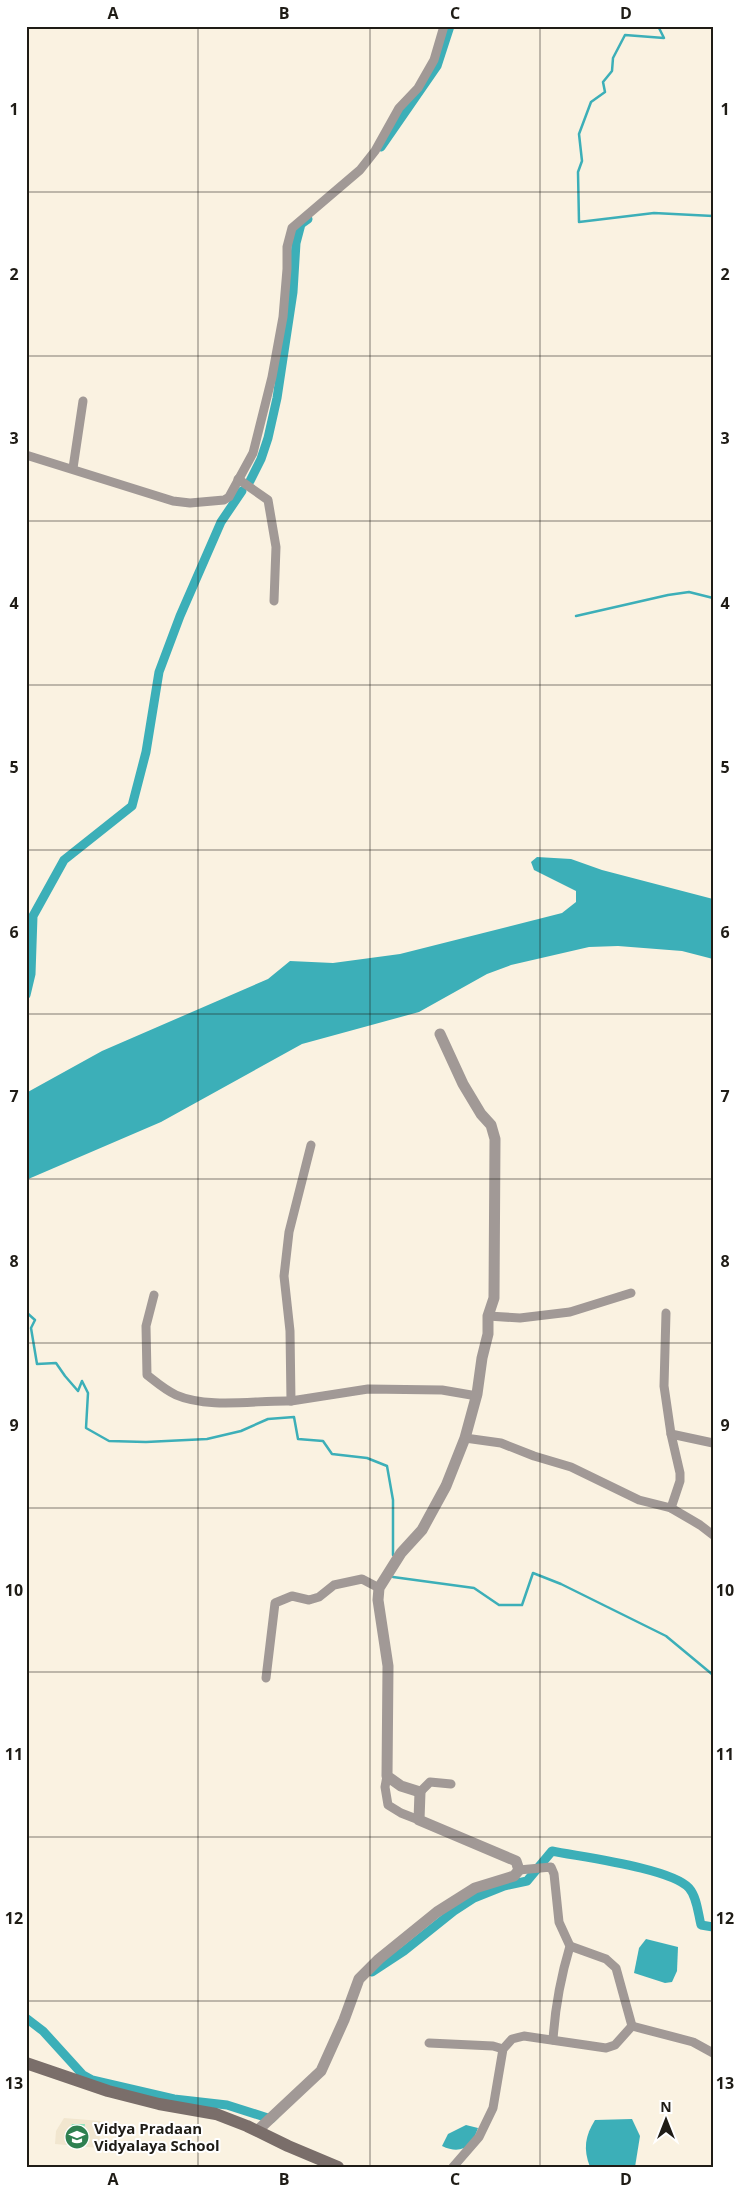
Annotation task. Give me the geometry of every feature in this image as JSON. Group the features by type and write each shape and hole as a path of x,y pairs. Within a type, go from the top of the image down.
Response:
{"main road":[{"path":"26,2062 108,2091 159,2104 216,2114 260,2127 288,2146 338,2167"}],"street":[{"path":"26,455 73,468 173,501 190,503 224,500 229,497 253,453 272,377 283,317 287,247 292,228 360,170 375,151 399,108 418,88 434,60 444,26"},
{"path":"73,468 83,401"},
{"path":"238,480 268,500 276,547 274,601"},
{"path":"440,1034 463,1084 481,1114 491,1124 495,1139 494,1288 488,1316 488,1334 482,1358 477,1396 465,1438 446,1486 422,1530 401,1553 379,1588 378,1600 388,1666 387,1776 385,1787 388,1805 401,1813 516,1861 519,1870"},
{"path":"291,1401 290,1331 284,1276 289,1232 311,1145"},
{"path":"488,1316 520,1318 570,1312 631,1293"},
{"path":"154,1295 146,1326 147,1375 175,1395 217,1402 291,1401 368,1389 442,1390 477,1396"},
{"path":"666,1313 664,1386 671,1434 680,1472 680,1482 671,1508"},
{"path":"671,1434 713,1443"},
{"path":"465,1438 501,1443 534,1456 571,1467 639,1500 671,1508 713,1535"},
{"path":"266,1678 275,1603 292,1596 309,1600 319,1597 334,1585 362,1579 379,1588"},
{"path":"387,1776 401,1786 420,1792"},
{"path":"419,1820 420,1792 430,1782 451,1784"},
{"path":"260,2127 321,2071 344,2020 359,1979 379,1959 437,1912 475,1888 514,1876 519,1870 551,1867 554,1874 559,1922 570,1946 556,2011 553,2040"},
{"path":"570,1946 606,1959 616,1968 632,2026"},
{"path":"453,2167 479,2137 493,2108 503,2048 512,2039 524,2036 606,2048 615,2045 632,2026"},
{"path":"632,2026 693,2042 713,2053"},
{"path":"429,2043 503,2048"}],"shaded area":[{"name":"Vidya Pradaan Vidyalaya School","path":"64,2118 101,2121 99,2148 55,2144 56,2131"}],"green space":[{"path":"72,2124 85,2124 84,2131 78,2131 76,2135 66,2135"}],"water":[{"path":"537,857 571,859 602,870 713,899 713,959 682,951 618,946 589,947 511,965 487,974 419,1012 302,1044 161,1122 26,1180 26,1093 102,1051 268,979 290,961 333,963 400,954 562,913 576,902 576,891 534,870 531,862"},
{"path":"646,1939 678,1947 677,1971 672,1982 665,1983 634,1973 639,1948"},
{"path":"632,2119 640,2136 635,2167 590,2167 586,2154 586,2143 595,2120"},
{"path":"466,2125 478,2128 476,2135 469,2144 455,2150 442,2146 448,2134"}],"waterway":[{"path":"381,147 437,66 450,26"},
{"path":"658,26 664,38 625,35 613,58 612,71 603,82 605,92 591,102 579,134 582,161 578,172 579,222 654,213 713,216"},
{"path":"250,481 261,459 268,438 277,398 293,292 296,243 301,224 308,219"},
{"path":"26,995 31,974 33,916 64,860 132,806 146,752 159,672 180,616 221,522 242,491"},
{"path":"576,616 689,592 713,598"},
{"path":"26,1312 35,1320 31,1328 37,1364 56,1363 78,1391 82,1381 88,1393 86,1428 109,1441 146,1442 207,1439 241,1431 268,1419 294,1417 298,1439 323,1441 332,1454 367,1458 387,1466 393,1500 393,1555"},
{"path":"393,1577 474,1588 499,1605 522,1605 533,1573 561,1584 666,1636 713,1675"},
{"path":"372,1972 404,1951 454,1911 474,1898 504,1886 527,1881 552,1851 645,1869 679,1881 689,1888 694,1896 701,1925 713,1927"},
{"path":"26,2018 43,2031 83,2075 92,2080 174,2099 227,2105 271,2119 275,2115"}],"place":[{"name":"Vidya Pradaan Vidyalaya School","path":"77,2137"}]}
